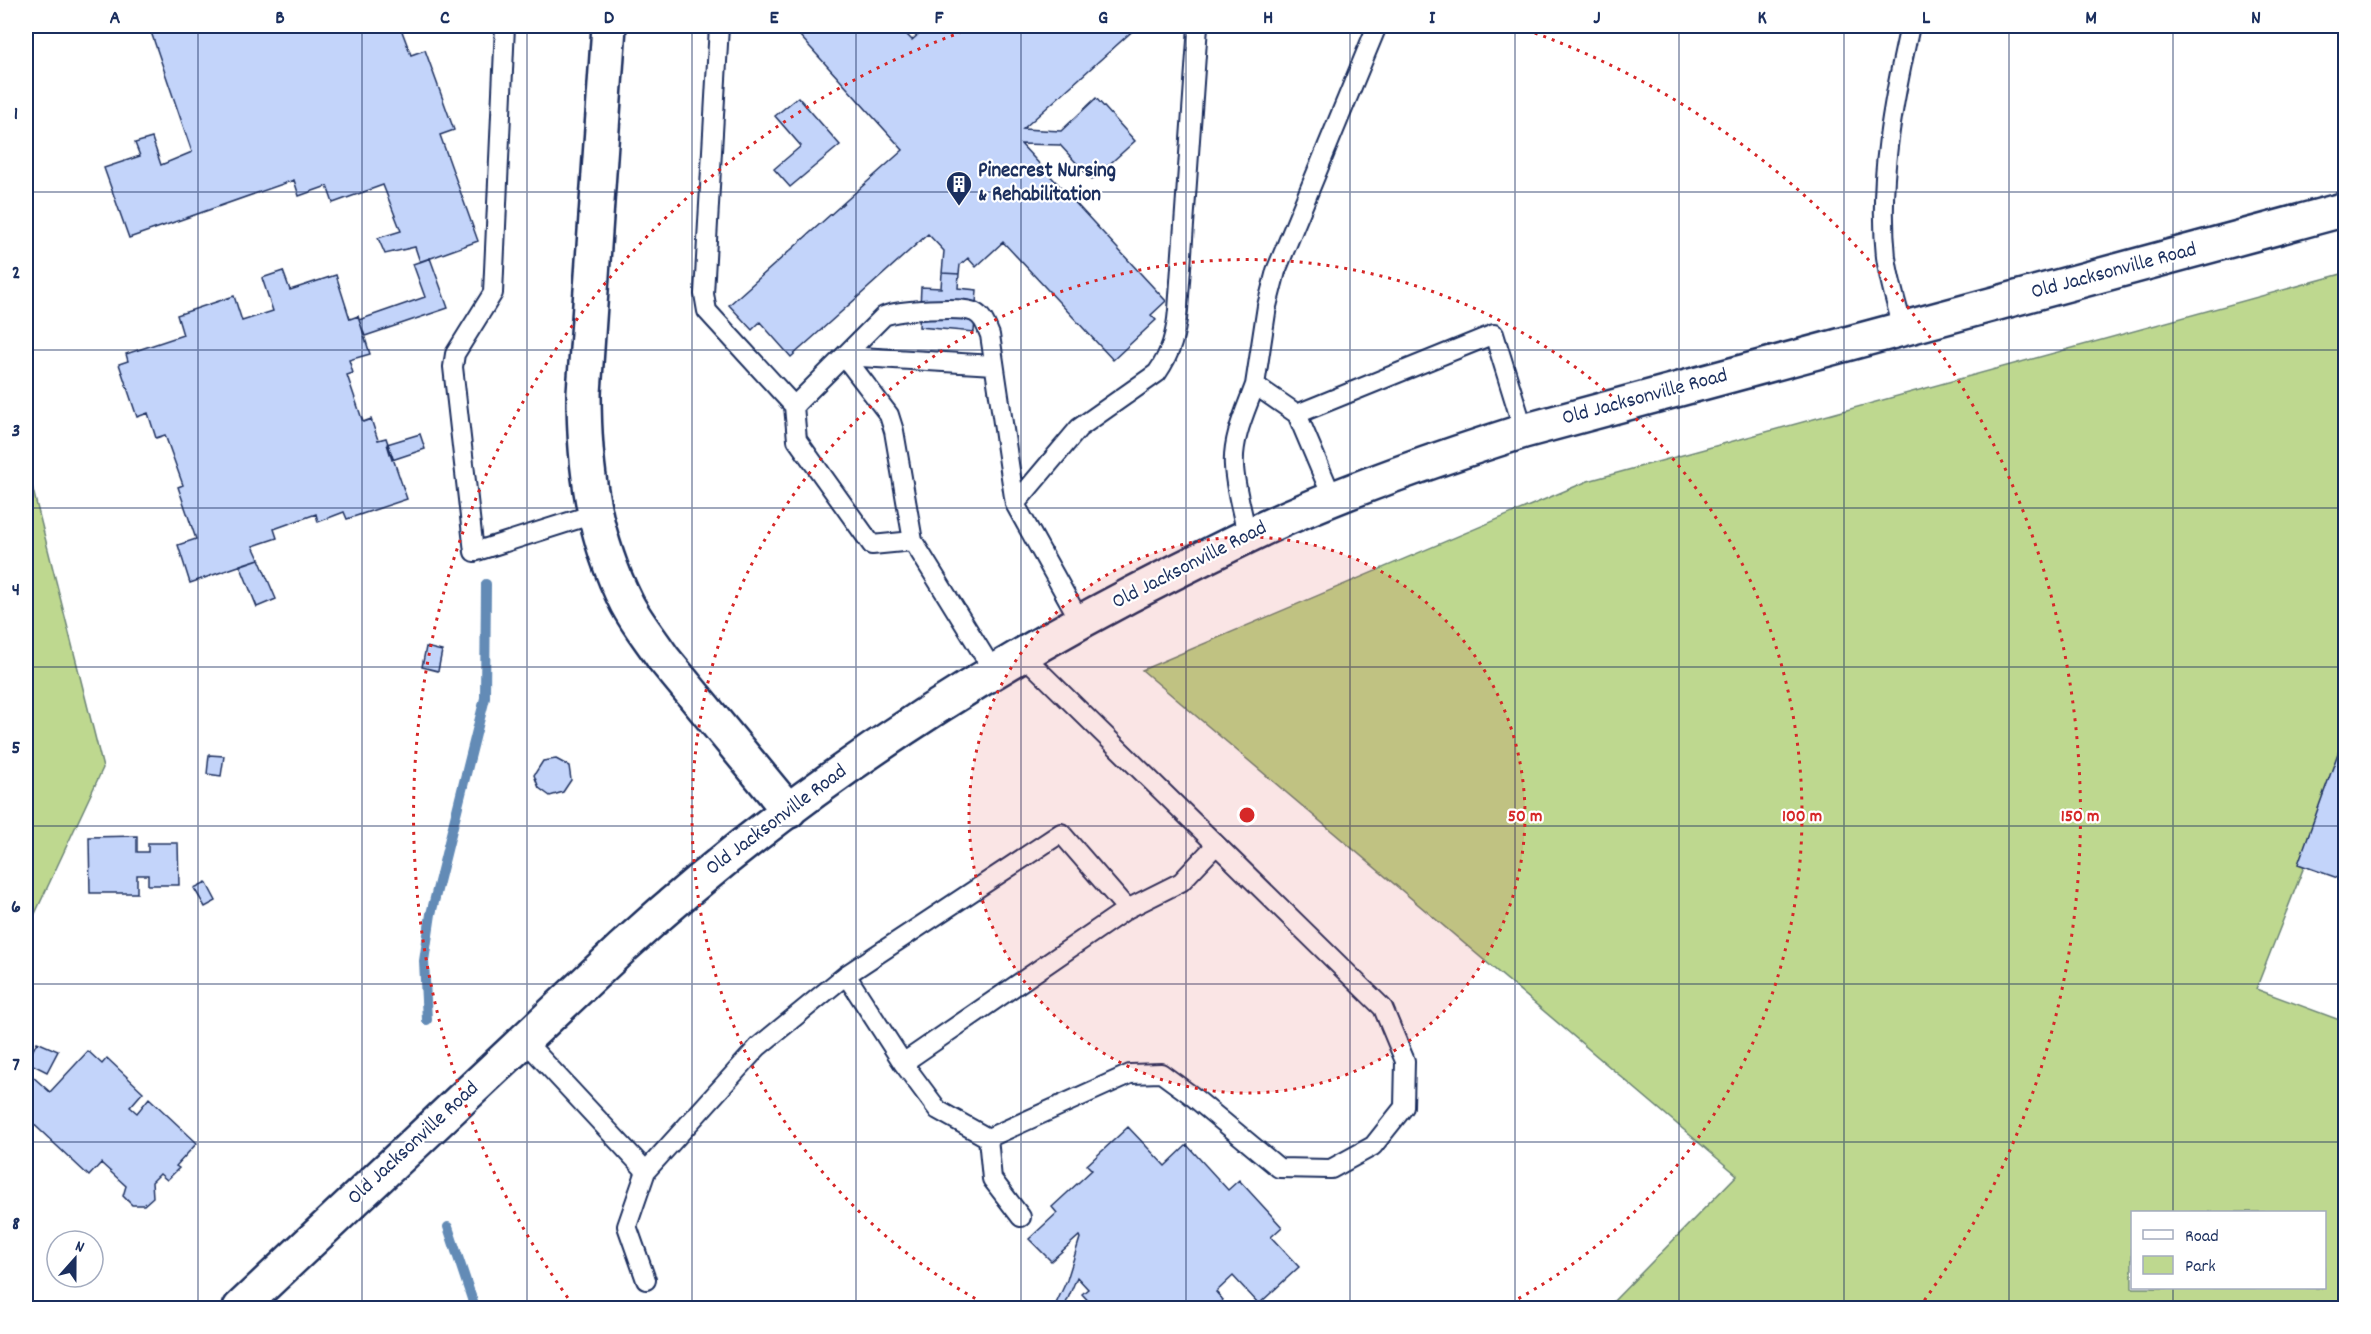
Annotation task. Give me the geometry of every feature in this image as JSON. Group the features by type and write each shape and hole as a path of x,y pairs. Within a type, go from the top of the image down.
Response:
{"main road":[{"path":"609,26 584,393 584,436 594,514 614,577 644,631 663,658 789,811"},
{"name":"Old Jacksonville Road","path":"240,1308 672,903 789,811 901,731 1080,621 1248,536 1333,499 1400,472 1524,431 2346,209"}],"lane":[{"path":"505,26 493,293 455,354 453,367 474,552 594,514"},
{"path":"719,26 704,294 707,310 718,325 794,406 796,440 872,545 914,541"},
{"path":"1016,504 1079,428 1157,372 1172,346 1178,310 1198,26"},
{"path":"1248,536 1233,467 1234,453 1238,431 1255,385 1267,306 1276,271 1377,26"},
{"path":"1903,328 1887,260 1883,190 1891,112 1910,26"},
{"path":"794,406 884,316 895,312 968,310 985,322 990,335 1016,504 1080,621"},
{"path":"1297,414 1494,334 1524,431"},
{"path":"844,356 994,365"},
{"path":"844,356 889,415 914,541 994,672"},
{"path":"1255,385 1297,414 1333,499"},
{"path":"988,1138 1130,1074 1161,1073 1279,1168 1330,1169 1373,1146 1404,1107 1405,1061 1383,1008 1023,655"},
{"path":"646,1280 627,1226 646,1171 758,1047 846,975 1061,833 1127,909"},
{"path":"903,1063 1127,909 1181,882 1216,845"},
{"path":"846,975 903,1063 938,1110 988,1138"},
{"path":"524,1040 646,1171"},
{"path":"988,1138 992,1179 1021,1217"}],"green space":[{"path":"2345,273 2345,762 2256,989 2345,1022 2345,1308 1607,1308 1737,1175 1142,670 1588,481"},
{"path":"26,462 103,768 26,933"}],"building":[{"path":"149,26 400,26 411,55 425,50 454,130 440,135 478,241 420,262 415,247 385,254 378,238 401,231 383,185 333,203 327,186 299,196 294,180 129,238 104,168 140,156 135,143 152,138 161,165 192,152"},
{"name":"Pinecrest Nursing & Rehabilitation","path":"791,26 898,26 912,40 928,26 995,26 1002,34 1011,26 1138,26 1023,129 1061,131 1096,98 1135,141 1092,180 1060,145 1021,144 1166,301 1151,315 1156,320 1113,360 1003,242 976,267 968,258 960,265 959,274 942,273 944,251 928,234 791,357 760,322 752,330 729,305 903,150"},
{"path":"798,97 840,145 790,187 774,169 801,146 775,116"},
{"path":"430,258 448,308 365,336 359,320 425,297 413,264"},
{"path":"283,271 290,290 336,275 350,319 358,316 370,354 349,360 353,373 347,375 363,422 371,419 378,440 386,438 407,499 347,519 344,512 318,522 316,514 274,529 277,538 253,546 259,559 190,583 178,545 196,539 178,487 183,485 165,435 156,438 148,413 137,417 119,364 128,361 126,354 183,335 177,315 234,296 242,321 273,311 262,278"},
{"path":"942,273 959,274 958,288 977,290 974,332 919,327 921,287 941,288"},
{"path":"26,362 30,362 31,402 26,402"},
{"path":"420,434 425,449 392,460 387,444"},
{"path":"259,559 276,599 257,607 240,565"},
{"path":"426,647 442,651 438,671 422,667"},
{"path":"2346,731 2346,881 2298,864"},
{"path":"209,755 224,756 221,776 207,774"},
{"path":"556,759 569,766 571,780 563,792 550,796 539,788 534,775 543,761"},
{"path":"137,836 137,852 148,852 148,843 178,843 179,885 148,885 148,875 137,875 137,893 90,893 89,837"},
{"path":"206,882 216,901 205,907 194,888"},
{"path":"37,1042 58,1051 47,1072 27,1062"},
{"path":"88,1051 102,1064 107,1058 143,1092 130,1107 137,1113 149,1098 197,1143 176,1166 179,1168 167,1180 160,1174 152,1182 153,1197 144,1205 132,1205 123,1196 126,1186 101,1163 89,1176 26,1117 26,1083 32,1076 50,1092"},
{"path":"1128,1127 1165,1166 1187,1145 1228,1190 1239,1180 1282,1227 1271,1237 1299,1267 1259,1304 1233,1276 1216,1292 1223,1300 1213,1308 1095,1308 1082,1294 1088,1289 1077,1277 1064,1308 1054,1308 1067,1280 1080,1238 1079,1236 1051,1261 1029,1239 1057,1213 1052,1207 1092,1170 1087,1165"}],"waterway":[{"path":"427,1020 424,961 431,914 485,698 486,584"},
{"path":"448,1227 475,1308"}],"place":[{"name":"Pinecrest Nursing & Rehabilitation","path":"959,207"}]}
